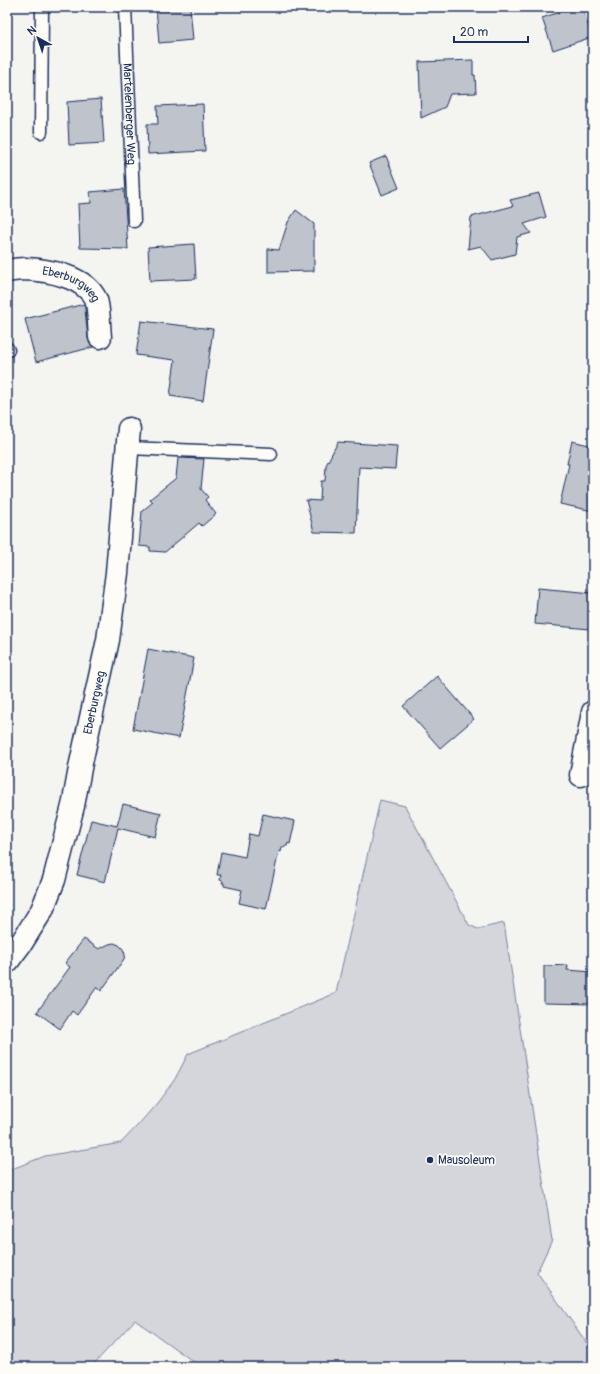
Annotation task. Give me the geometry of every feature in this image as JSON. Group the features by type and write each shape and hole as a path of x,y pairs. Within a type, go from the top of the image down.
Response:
{"street":[{"name":"Eberburgweg","path":"7,271 24,269 44,271 67,276 85,286 96,300 100,337"},
{"name":"Eberburgweg","path":"7,962 22,942 42,910 54,880 73,806 108,640 117,573 128,438"},
{"path":"581,775 593,712"}],"lane":[{"path":"41,132 42,7"},
{"name":"Martelenberger Weg","path":"125,7 134,221"},
{"path":"128,438 271,454"}],"shaded area":[{"path":"380,800 405,806 469,925 478,929 504,923 552,1240 537,1272 593,1352 593,1367 201,1367 135,1320 91,1367 7,1367 7,1171 45,1156 121,1143 158,1102 175,1079 188,1054 336,993"}],"building":[{"path":"156,7 190,7 193,40 159,43"},
{"path":"575,7 582,7 592,37 553,50 542,18"},
{"path":"473,60 473,75 475,75 476,93 450,94 445,107 421,118 419,62"},
{"path":"101,99 104,143 69,145 67,102"},
{"path":"203,104 205,151 148,154 147,124 158,124 157,106"},
{"path":"386,156 399,188 382,195 369,163"},
{"path":"124,189 128,249 80,248 78,204 91,203 90,192"},
{"path":"539,193 546,217 524,224 531,233 517,237 515,254 492,260 481,246 468,249 471,217 513,206 510,200"},
{"path":"296,210 314,224 314,271 268,272 268,249 279,250 288,222"},
{"path":"194,244 196,279 150,281 148,247"},
{"path":"84,304 88,338 93,347 36,362 25,319"},
{"path":"141,321 213,329 203,401 170,396 175,360 136,355"},
{"path":"572,441 593,446 593,511 560,504 569,464 567,464"},
{"path":"338,442 397,446 395,469 359,467 356,533 314,532 306,500 320,501 321,481 325,481 326,465"},
{"path":"178,458 204,459 201,489 208,497 205,500 216,514 202,526 199,523 165,552 150,551 150,547 139,546 142,511 153,502 150,499 176,478"},
{"path":"538,588 593,593 590,629 535,624"},
{"path":"148,649 194,658 179,738 133,729"},
{"path":"437,676 474,719 440,748 403,706"},
{"path":"123,804 161,813 155,837 118,828 105,882 77,875 91,820 117,826"},
{"path":"263,814 295,821 290,844 288,843 287,846 282,847 281,852 279,851 266,909 239,903 242,890 224,886 224,883 222,883 223,881 220,880 221,875 217,875 221,852 245,857 249,834 258,836"},
{"path":"84,939 99,949 114,943 119,945 125,954 124,959 101,991 97,987 77,1015 72,1011 60,1029 37,1012 70,967 65,963"},
{"path":"568,965 567,970 593,972 593,1004 544,1003 544,966"}],"place":[{"name":"Mausoleum","path":"430,1160"}]}
